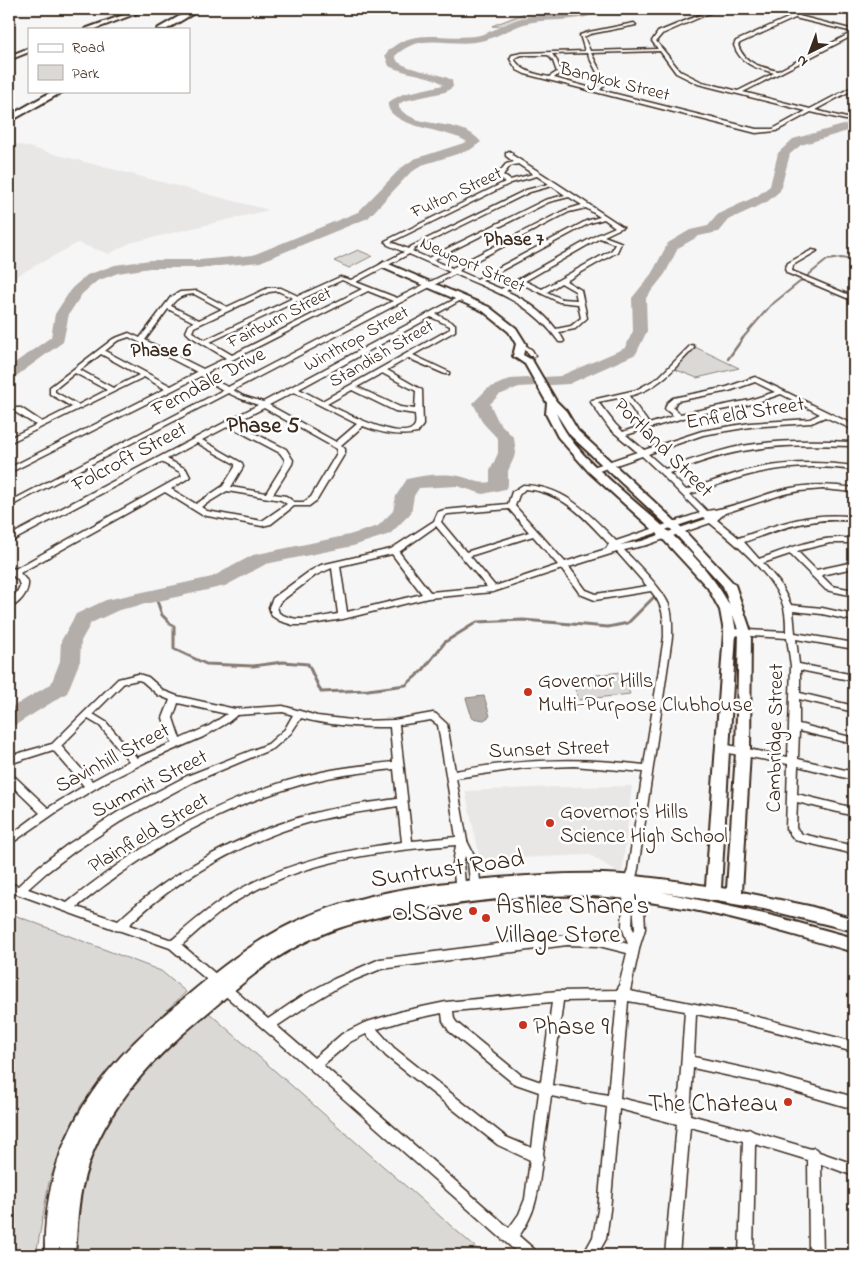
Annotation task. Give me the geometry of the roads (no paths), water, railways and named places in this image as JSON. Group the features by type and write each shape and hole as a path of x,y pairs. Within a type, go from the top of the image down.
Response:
{"highway":[{"path":"163,28 197,9"},
{"path":"172,28 206,9"},
{"path":"9,114 48,92"},
{"path":"9,119 58,92"}],"street":[{"path":"91,28 146,9"},
{"path":"717,9 660,33 654,42 678,72 689,79 738,93 854,121"},
{"path":"764,9 854,32"},
{"path":"777,72 746,62 738,53 736,46 738,42 811,9"},
{"path":"597,90 603,84 603,80 582,36 634,24"},
{"path":"738,93 854,32"},
{"path":"9,58 28,50"},
{"name":"Bangkok Street","path":"660,50 517,55 512,59 521,70 550,79 756,131 774,130 854,87"},
{"path":"550,53 556,61 559,72 550,79"},
{"path":"502,291 599,236 620,227 509,156 508,153"},
{"path":"509,182 500,175 508,165 519,162"},
{"name":"Fulton Street","path":"388,241 509,182 539,174"},
{"path":"352,281 409,252 412,248 528,191 554,184"},
{"path":"428,260 547,200 570,195"},
{"name":"Ferndale Drive","path":"9,505 566,211 586,206"},
{"path":"478,281 588,222 604,217"},
{"path":"543,291 615,251 618,243 599,236"},
{"name":"Newport Street","path":"388,241 390,244 455,270 527,304 541,315 561,341"},
{"path":"814,251 790,264 788,269 792,274 854,299"},
{"path":"384,265 486,309 513,330 521,344 518,356 531,360 550,397 574,433 608,465 669,530 713,586 726,610 730,632 713,909"},
{"path":"204,342 342,278 398,301"},
{"path":"520,281 561,301 581,302"},
{"path":"555,331 573,328 580,324 584,318 578,290 561,281"},
{"name":"Fairburn Street","path":"9,472 368,288"},
{"path":"232,358 189,332 195,324 274,289 298,298"},
{"path":"142,340 176,295 189,291 227,309"},
{"name":"Winthrop Street","path":"265,405 461,298"},
{"path":"168,307 195,324"},
{"name":"Standish Street","path":"323,404 453,330 453,326 430,314"},
{"path":"77,408 51,391 52,388 123,336 133,336 231,389 265,405 341,449 341,453 314,498 306,504 292,504 283,498 226,488"},
{"name":"Portland Street","path":"692,347 660,379 638,392 626,396 594,400 612,426 664,472 758,562"},
{"path":"100,351 171,389"},
{"path":"408,355 448,373"},
{"path":"294,389 361,424 405,433 414,431 419,425 419,390 382,370"},
{"path":"76,371 112,390"},
{"path":"9,441 144,374"},
{"path":"679,416 670,409 671,402 675,400 729,389 755,379 854,428"},
{"path":"352,387 398,409 419,412"},
{"path":"622,434 679,416 752,402 781,392"},
{"path":"626,396 647,426"},
{"path":"550,397 550,414 562,435 593,470 669,530 729,585 745,632 743,752 733,912"},
{"name":"Folcroft Street","path":"9,540 228,422 265,405"},
{"path":"18,410 41,425"},
{"name":"Enfield Street","path":"593,470 641,452 702,433 750,425 811,421 825,414"},
{"path":"228,422 283,451 287,456 288,464 268,495"},
{"path":"337,445 361,424"},
{"path":"195,508 226,488 239,467 238,463 196,440"},
{"path":"664,472 726,452 762,445 808,442 851,444 854,442"},
{"path":"9,605 24,590 26,585 24,580 12,571 166,490 186,477 186,474 162,459"},
{"path":"686,493 758,470 795,466 836,465 854,468"},
{"path":"511,506 516,494 523,487 532,487 556,494 575,505 613,549 653,588 664,602 668,617 668,637 633,884 640,929 633,947 623,996 604,1210 599,1239 590,1255"},
{"path":"511,506 456,510 441,514 437,522 394,551 324,567 276,600 272,606 275,614 293,622 305,622 343,616 428,595 492,589 793,489 836,487 854,490"},
{"path":"166,490 205,513 262,524 268,522 292,504"},
{"path":"511,506 564,566 583,592 595,596 653,588"},
{"path":"738,541 803,518 835,515 854,519"},
{"path":"437,522 492,589"},
{"path":"464,556 533,533"},
{"path":"758,562 818,542 846,539 854,541"},
{"path":"394,551 428,595"},
{"path":"792,551 829,588 854,593"},
{"name":"Cambridge Street","path":"758,562 776,584 788,608 792,635 795,695 791,829 799,837 854,850"},
{"path":"336,565 343,616"},
{"path":"816,574 849,566 854,567"},
{"path":"788,608 822,611 854,618"},
{"path":"730,632 792,635 854,646"},
{"path":"795,666 854,678"},
{"path":"9,760 54,746 121,682 128,678 138,677 145,679 156,690 175,699 235,712 283,709 298,715 344,724 394,723 433,716 442,724 462,840 458,864 469,891"},
{"path":"795,695 854,709"},
{"path":"175,699 168,718 177,743"},
{"name":"Savinhill Street","path":"9,841 46,813 90,786 135,762 215,727 235,712"},
{"path":"88,715 103,724 135,762"},
{"name":"Summit Street","path":"14,890 71,848 122,815 190,780 272,746 288,731 298,715"},
{"path":"394,723 407,844"},
{"path":"794,726 854,741"},
{"path":"54,746 90,786"},
{"path":"723,748 793,761 854,776"},
{"name":"Sunset Street","path":"451,775 494,766 544,762 602,763 649,769"},
{"name":"Plainfield Street","path":"68,908 90,889 139,854 216,810 258,793 320,775 398,765"},
{"path":"9,777 46,813"},
{"path":"793,797 854,812"},
{"path":"119,927 132,914 164,890 237,847 299,821 355,809 402,802"},
{"path":"174,945 200,921 251,888 286,873 341,856 407,844 462,840"},
{"name":"Suntrust Road","path":"633,884 713,909 733,912 854,945"},
{"name":"Suntrust Road","path":"54,1255 57,1201 64,1165 100,1096 116,1073 146,1040 222,985 308,933 374,911 469,891 558,890 633,884 713,892 854,925"},
{"path":"14,890 174,945 530,1255"},
{"path":"268,1025 338,982 380,964 567,940 599,941 633,947"},
{"name":"Suntrust Road","path":"66,1255 67,1221 74,1179 99,1119 126,1078 149,1053 222,985"},
{"path":"510,1238 524,1218 531,1199 558,996"},
{"path":"314,1065 346,1038 403,1016 446,1008 558,996 623,996 746,1019 854,1047"},
{"path":"446,1008 449,1021 453,1027 517,1079 546,1090 614,1103 749,1135 814,1154 854,1170"},
{"path":"672,1255 684,1120 691,1008"},
{"path":"368,1028 390,1052 502,1141 538,1157"},
{"path":"687,1061 746,1072 816,1090 854,1103"},
{"path":"746,1255 749,1135"},
{"path":"814,1154 816,1255"}],"waterway":[{"path":"9,374 58,339 62,314 77,291 92,278 115,269 150,264 199,264 255,259 363,215 405,171 418,162 466,147 475,142 460,133 405,118 393,108 394,102 407,96 448,87 448,82 434,76 399,68 393,64 390,55 399,46 409,41 430,38 477,39 523,21 581,15 599,9"},
{"path":"9,719 60,688 70,661 71,641 83,619 113,605 218,582 260,559 353,540 384,530 402,513 405,496 413,483 458,481 483,489 499,485 499,471 507,453 506,438 491,423 481,403 493,392 516,382 563,381 631,351 640,331 639,298 658,274 673,246 695,233 713,229 723,217 762,199 776,188 784,153 797,142 854,125"},
{"path":"742,339 770,306 827,260 841,258 854,260"},
{"path":"728,359 743,338"},
{"path":"155,595 162,615 174,627 174,649 206,664 253,666 283,662 308,664 321,692 368,690 406,685 423,670 445,642 477,622 523,620 608,627 628,623 656,595"}],"place":[{"name":"Governor Hills Multi-Purpose Clubhouse","path":"528,692"},
{"name":"Governor's Hills Science High School","path":"550,823"},
{"name":"O!Save","path":"473,911"},
{"name":"Ashlee Shane's Village Store","path":"486,918"},
{"name":"Phase 9","path":"523,1025"},
{"name":"The Chateau","path":"788,1102"}],"district":[{"name":"Phase 7","path":"514,238"},
{"name":"Phase 6","path":"161,349"},
{"name":"Phase 5","path":"263,424"}]}
